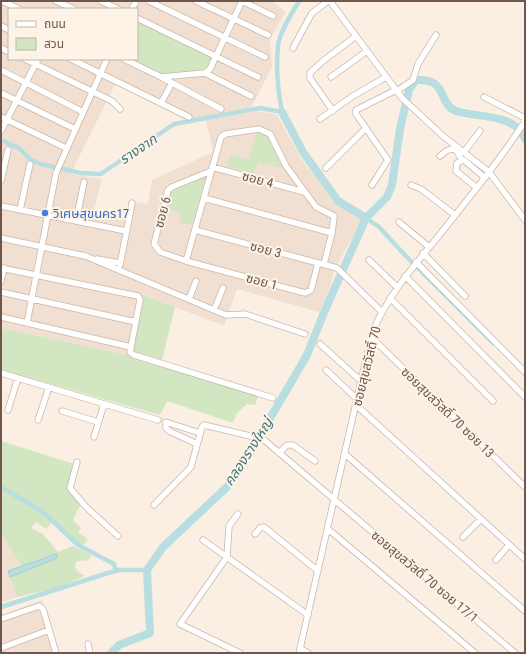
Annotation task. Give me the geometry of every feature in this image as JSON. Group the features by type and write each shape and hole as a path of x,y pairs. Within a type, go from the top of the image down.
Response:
{"street":[{"path":"2,1 17,8"},
{"path":"56,1 64,5"},
{"path":"101,1 116,8"},
{"path":"149,1 265,57"},
{"path":"196,1 268,35"},
{"path":"206,73 210,69 215,55 242,1 274,16"},
{"path":"293,48 312,13 329,1 402,98 411,108 457,149 462,160 485,178"},
{"path":"138,18 258,77"},
{"path":"372,185 388,160 356,114 356,110 397,91 413,80 418,64 436,35"},
{"path":"333,111 310,78 310,73 323,61 356,36"},
{"path":"332,77 367,51"},
{"path":"73,60 101,72 189,117"},
{"path":"27,323 49,216 56,173 107,60"},
{"path":"126,60 221,109"},
{"path":"1,132 37,61 92,92 112,101 120,109"},
{"path":"1,70 83,112"},
{"path":"161,77 206,73 251,96"},
{"path":"320,119 386,77"},
{"path":"161,103 172,83"},
{"path":"1,93 75,129"},
{"path":"484,97 525,118"},
{"path":"1,117 66,148"},
{"name":"ซอยสุขสวัสดิ์ 70","path":"299,650 371,337 381,311 411,268 485,178 524,125"},
{"path":"326,168 366,128"},
{"path":"186,261 223,135 259,129 270,134 286,166 304,192"},
{"path":"464,152 480,131"},
{"path":"440,156 452,148 464,152 489,172 525,220"},
{"path":"1,181 8,150"},
{"path":"462,160 457,163 456,171 477,188"},
{"path":"20,210 30,164"},
{"name":"ซอย 4","path":"212,169 304,192"},
{"name":"ซอย 6","path":"186,261 160,252 154,244 168,190 212,169"},
{"path":"76,221 84,182"},
{"path":"411,185 421,189 455,215"},
{"name":"ซอย 1","path":"186,261 306,293 311,290 321,263 332,232 334,216 318,209 304,192"},
{"path":"204,198 332,232"},
{"path":"119,270 132,203"},
{"path":"1,206 126,231"},
{"path":"399,222 429,247"},
{"name":"ซอย 3","path":"194,230 337,268 381,311"},
{"path":"1,238 120,263"},
{"path":"423,253 465,296"},
{"path":"83,256 226,315 245,314 306,334"},
{"path":"369,260 397,287"},
{"path":"416,262 525,372"},
{"path":"1,281 2,268 138,296 140,300 130,352 134,355 273,398"},
{"path":"405,276 525,397"},
{"path":"189,299 196,281"},
{"path":"214,310 224,288"},
{"path":"1,292 136,322"},
{"path":"390,298 493,401"},
{"path":"1,317 131,347"},
{"name":"ซอยสุขสวัสดิ์ 70 ซอย 13","path":"371,337 525,486"},
{"path":"320,344 361,382"},
{"path":"326,370 357,399"},
{"path":"1,373 158,420"},
{"path":"8,410 18,378"},
{"path":"38,420 49,387"},
{"path":"94,437 104,404"},
{"path":"356,405 525,559"},
{"path":"62,411 98,422"},
{"path":"154,505 190,467 197,444 200,433 166,422 166,428 169,432 197,444"},
{"name":"ซอยสุขสวัสดิ์ 70 ซอย 17/1","path":"200,433 204,425 262,439 515,653"},
{"path":"279,453 287,446 293,444 315,461"},
{"path":"345,454 525,611"},
{"path":"77,462 70,488 86,507 118,536"},
{"path":"238,514 229,526 227,557 180,624 240,653"},
{"path":"463,537 481,519"},
{"path":"255,534 260,528 264,527 318,571"},
{"path":"328,529 475,653"},
{"path":"203,540 308,615"},
{"path":"496,560 509,545"},
{"path":"1,619 39,606 42,609 56,653"},
{"path":"1,648 49,630"},
{"path":"88,644 90,653"},
{"path":"299,650 308,653"}],"shaded area":[{"path":"1,1 272,1 286,12 270,39 272,67 251,108 193,119 116,83 73,169 72,174 102,179 94,210 125,217 129,201 148,204 152,180 213,152 206,120 257,111 277,115 302,160 337,203 363,218 334,271 330,288 319,312 237,289 224,326 142,294 128,355 1,328"},
{"path":"1,534 22,566 8,571 17,597 1,603"},
{"path":"42,600 60,653 1,653 1,616"}],"green space":[{"path":"138,18 215,55 205,73 161,77 126,60 138,60"},
{"path":"257,131 265,132 286,169 258,162 254,174 227,166 231,154 249,159"},
{"path":"207,174 192,225 179,222 182,213 166,209 172,188"},
{"path":"141,294 175,307 162,360 134,352 132,349 142,301"},
{"path":"1,328 128,355 258,397 255,405 247,404 236,414 233,423 167,401 160,415 1,370"},
{"path":"1,441 71,463 74,466 69,481 81,504 73,520 81,528 78,532 88,539 81,548 72,542 52,522 46,529 36,522 31,528 43,534 58,552 73,546 89,554 91,556 86,562 85,560 76,562 75,565 77,571 85,576 56,588 17,597 10,577 57,558 56,554 22,566 1,534"}],"water":[{"path":"56,554 57,558 10,577 8,571"}],"waterway":[{"name":"รางจาก","path":"1,140 19,148 30,159 40,164 81,173 101,174 174,124 260,108 282,112 279,96 277,62 278,46 283,29 299,1"},
{"name":"คลองรางใหญ่","path":"111,653 119,645 150,633 147,570 163,547 227,487 258,439 307,355 325,310 366,218 387,197 392,185 400,129 409,90 416,80 426,80 434,83 438,87 450,108 456,111 505,121 520,131 525,139"},
{"path":"282,112 303,152 338,201 366,218"},
{"path":"366,218 379,227 493,343"},
{"path":"1,487 43,512 78,545 114,564 116,571"},
{"path":"1,607 119,570 147,570"}],"place":[{"name":"วิเศษสุขนคร17","path":"45,213"}]}
